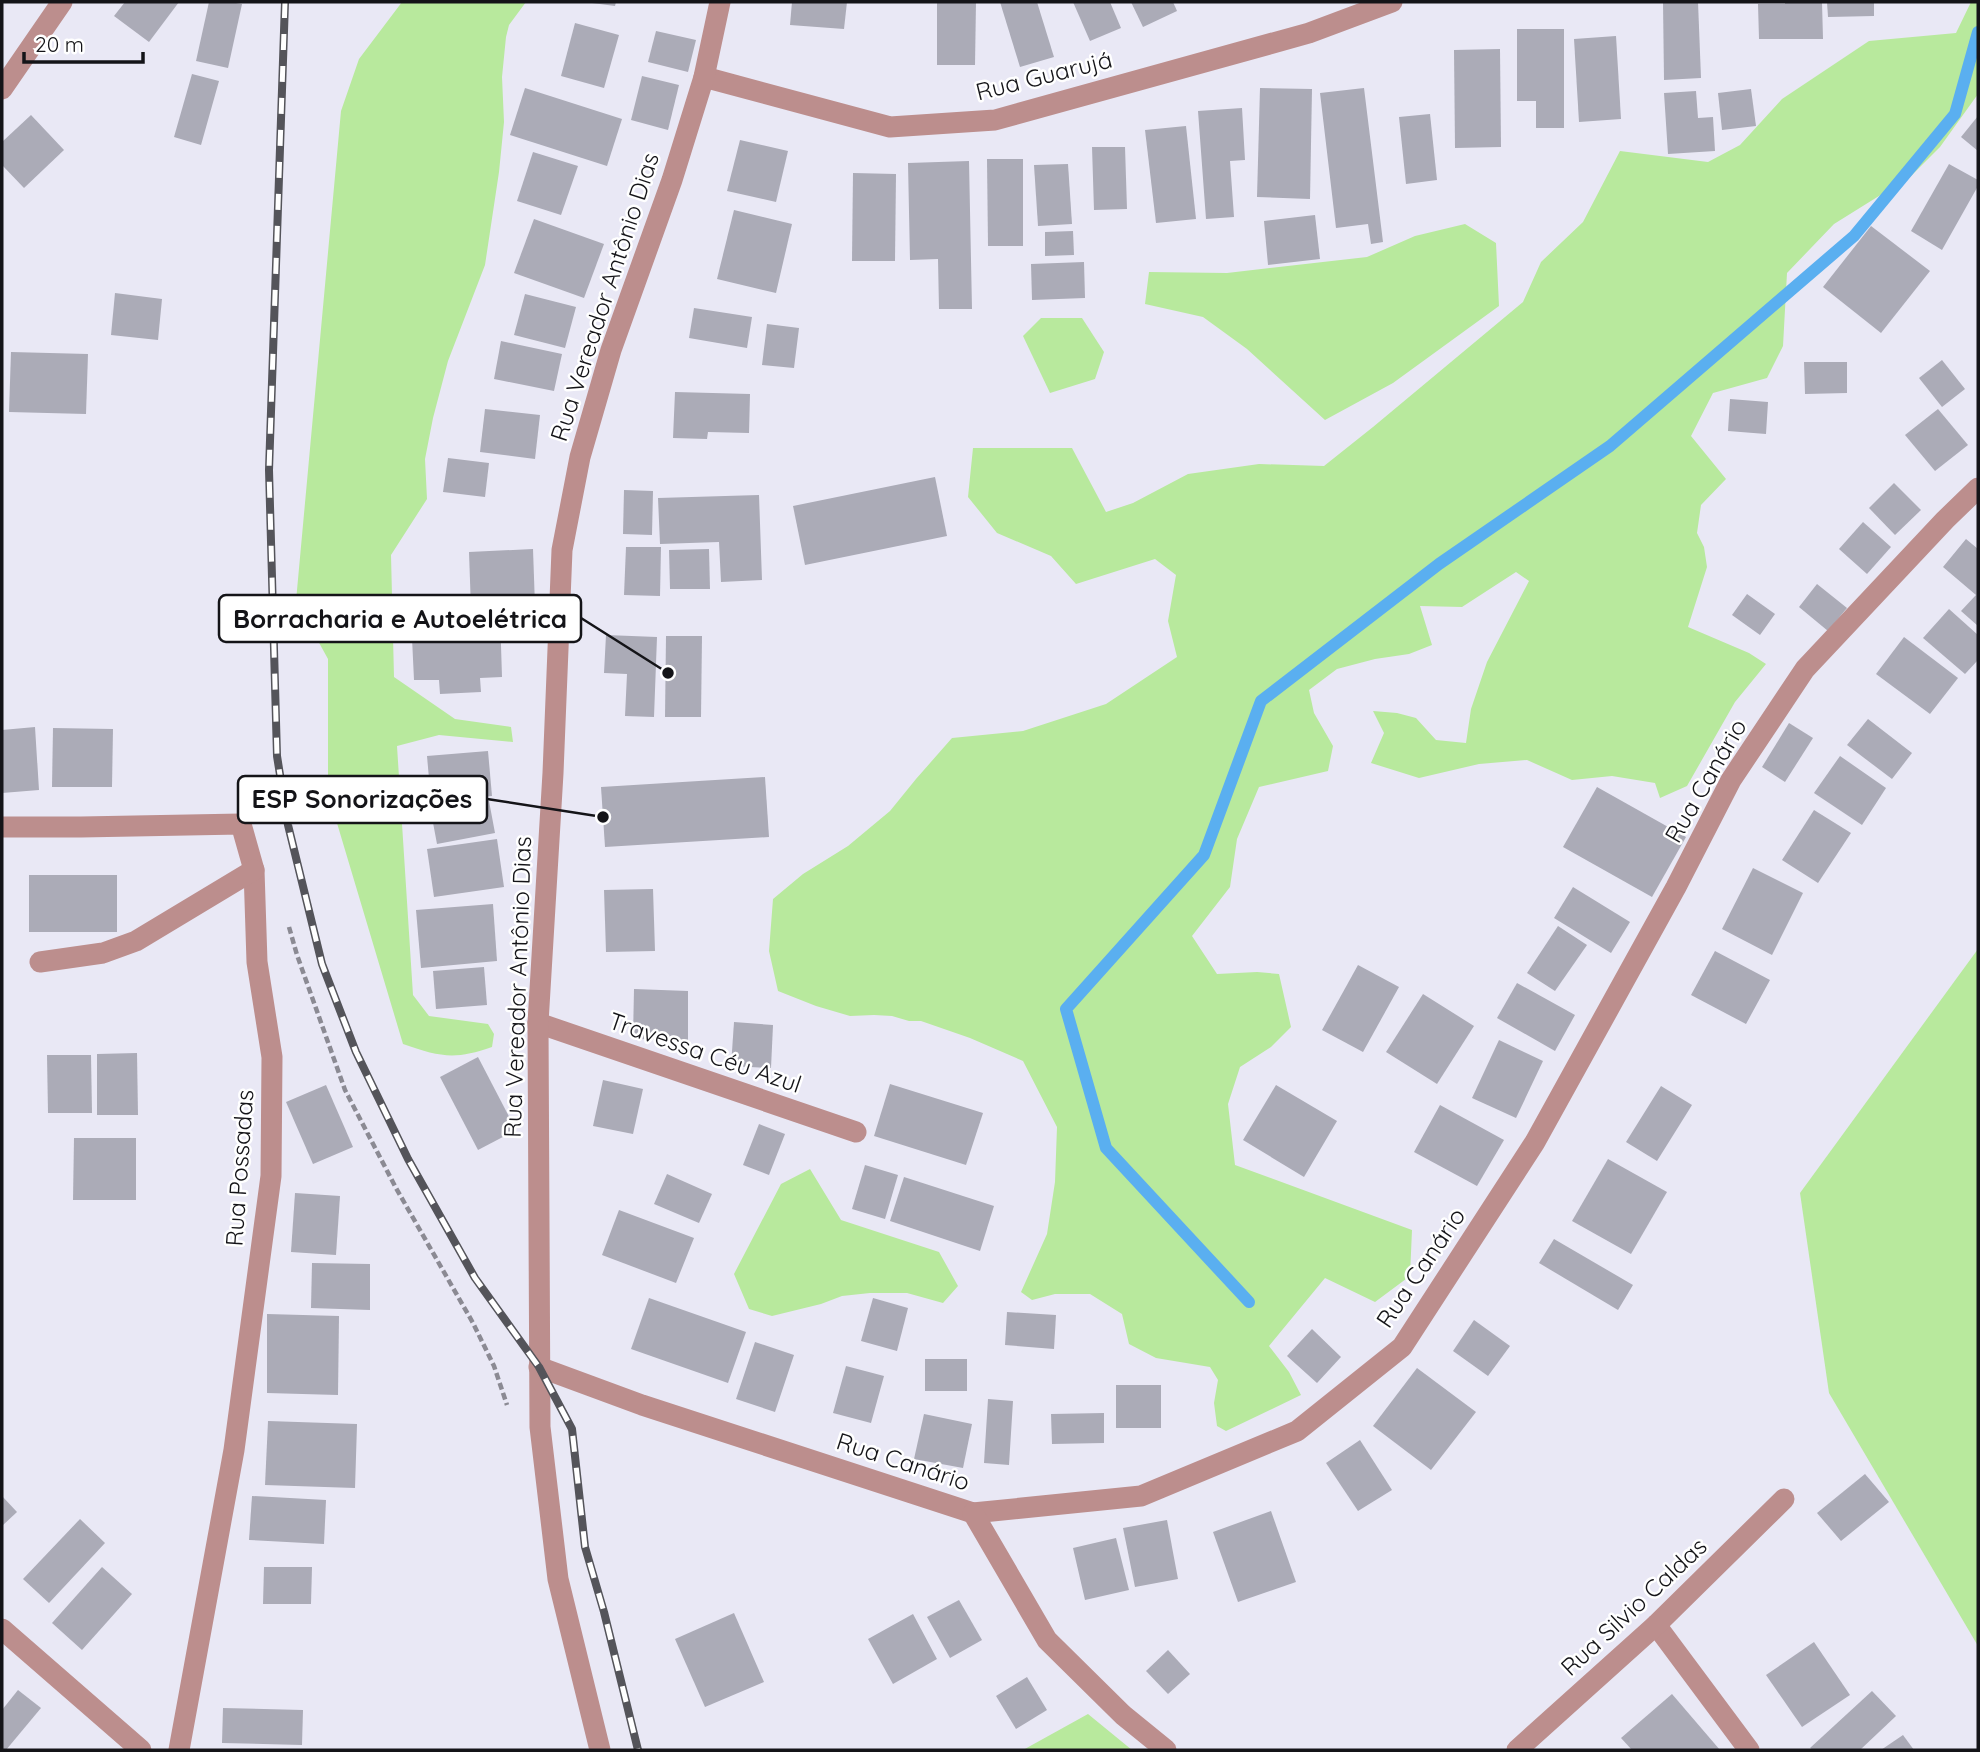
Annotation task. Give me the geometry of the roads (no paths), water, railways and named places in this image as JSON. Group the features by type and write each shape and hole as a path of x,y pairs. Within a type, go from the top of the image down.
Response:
{"street":[{"path":"2,89 62,2"},
{"name":"Rua Vereador Antônio Dias","path":"600,1750 558,1579 540,1427 538,1023 562,550 580,457 611,350 672,180 704,77 720,2"},
{"name":"Rua Guarujá","path":"704,77 890,127 995,120 1309,33 1392,2"},
{"name":"Rua Canário","path":"539,1367 642,1405 973,1513 1141,1496 1297,1431 1402,1347 1535,1142 1676,887 1731,780 1805,668 1978,488"},
{"name":"Rua Possadas","path":"2,827 241,824 254,870 257,962 272,1057 271,1176 234,1450 179,1750"},
{"path":"40,962 103,953 136,941 254,870"},
{"name":"Travessa Céu Azul","path":"538,1023 856,1132"},
{"name":"Rua Silvio Caldas","path":"1517,1750 1656,1625 1784,1499"},
{"path":"973,1513 1047,1640 1123,1715 1166,1750"},
{"path":"1656,1625 1749,1750"},
{"path":"2,1629 141,1750"}],"waterway":[{"path":"1249,1302 1106,1148 1066,1009 1204,855 1261,701 1439,564 1610,446 1854,236 1955,114 1978,32"}],"railway":[{"path":"285,2 269,470 277,756 288,825 322,964 356,1052 408,1159 475,1278 539,1367 572,1429 585,1547 638,1750"}],"place":[{"name":"Borracharia e Autoelétrica","path":"668,673"},
{"name":"ESP Sonorizações","path":"603,817"}]}
